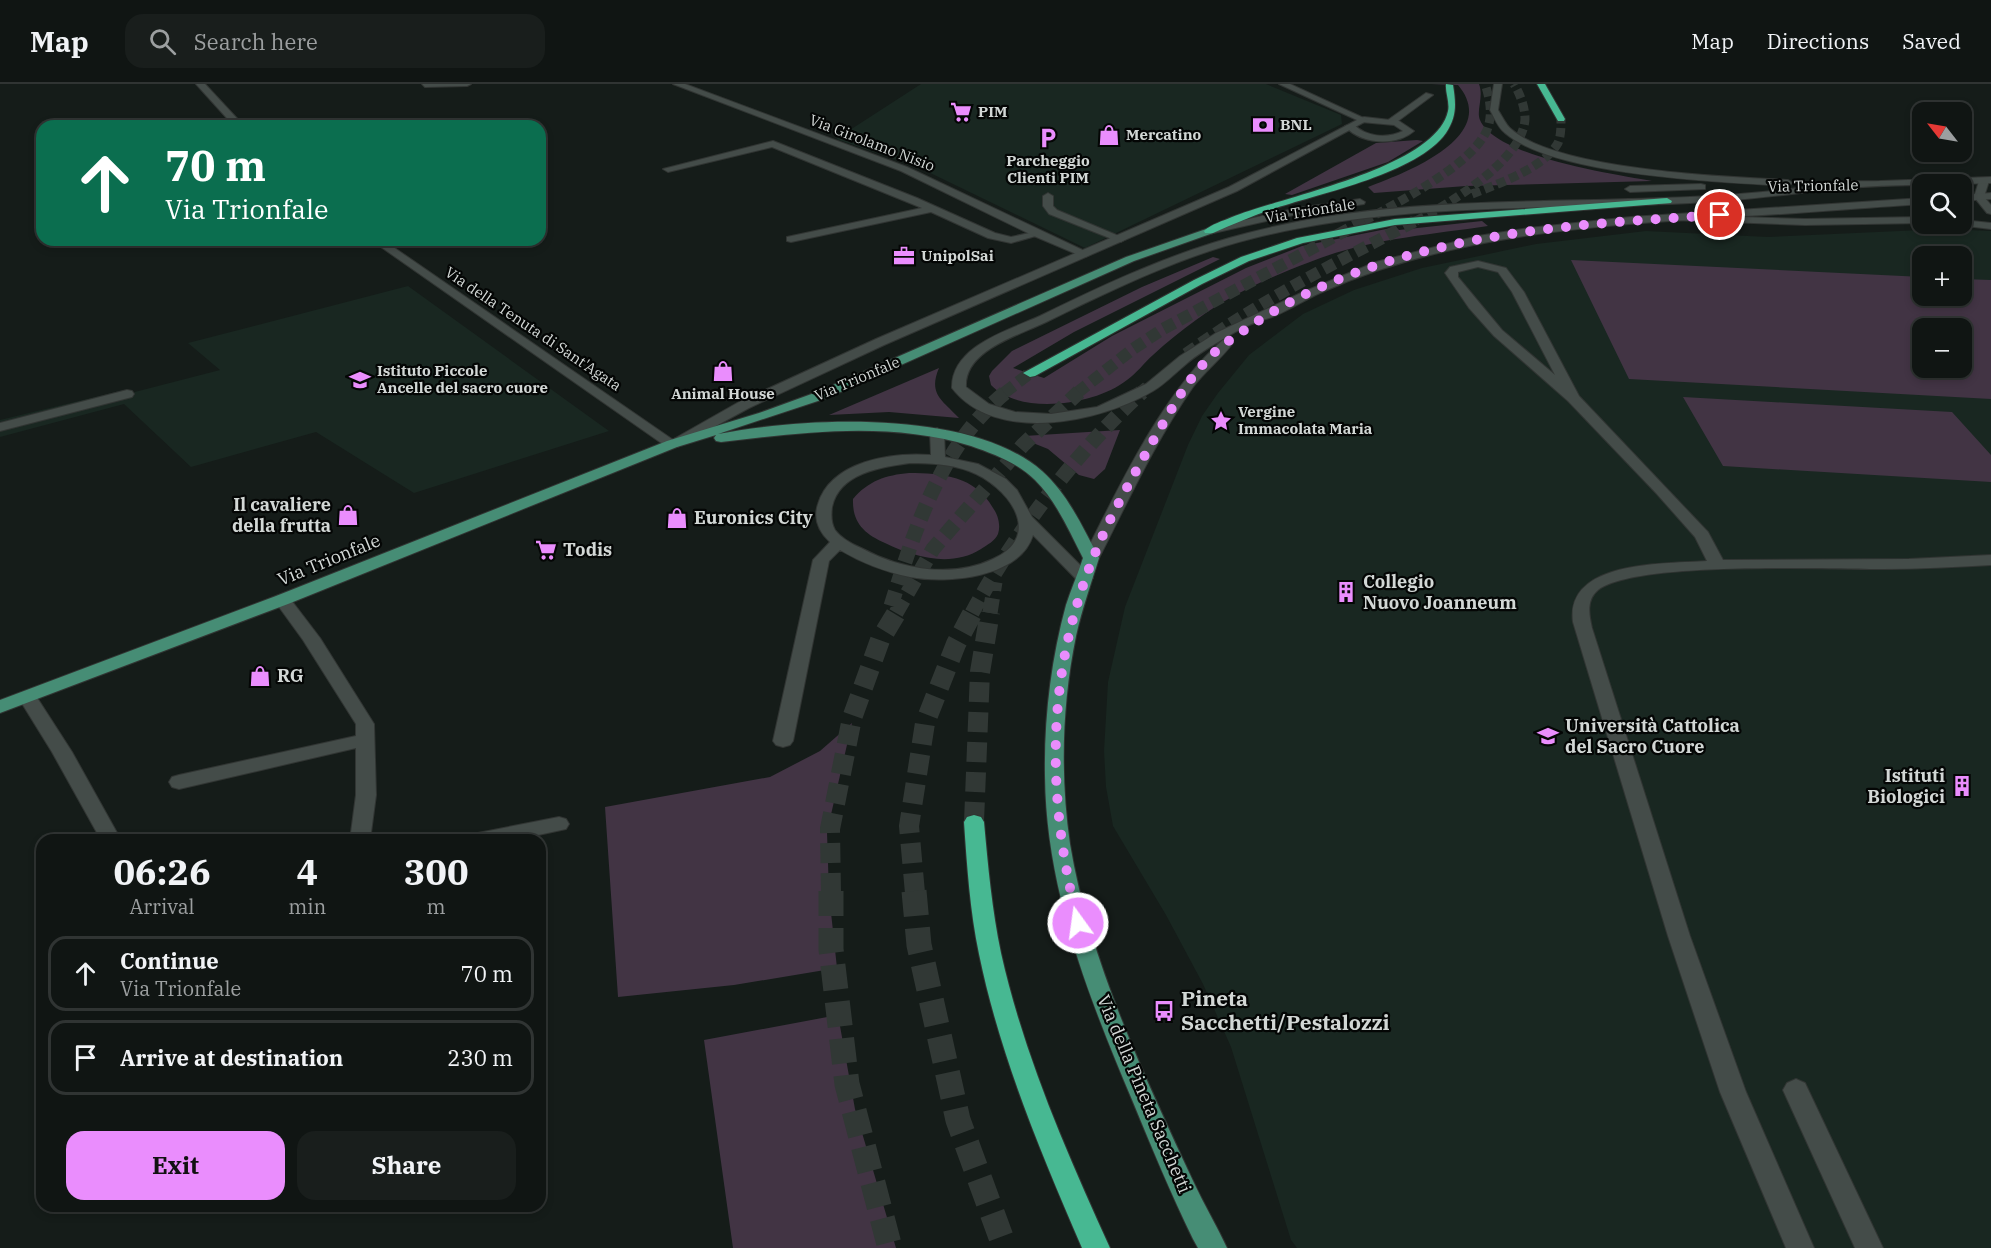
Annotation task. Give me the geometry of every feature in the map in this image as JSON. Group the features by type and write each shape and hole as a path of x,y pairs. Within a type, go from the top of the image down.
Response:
{"highway":[{"path":"1541,84 1557,107 1561,119"},
{"path":"1209,231 1272,206 1374,173 1413,155 1433,142 1448,124 1454,103 1449,85"},
{"path":"1030,374 1145,309 1245,259 1301,240 1395,222 1667,201"},
{"path":"974,822 981,903 993,969 1014,1043 1041,1123 1096,1248"}],"main road":[{"path":"200,84 233,120"},
{"path":"425,86 467,84"},
{"name":"Via Girolamo Nisio","path":"678,84 904,169 1084,254"},
{"path":"1283,84 1364,120"},
{"path":"1498,84 1494,110 1503,129 1523,142 1555,153 1623,168 1672,175 1844,186"},
{"path":"1391,122 1429,95"},
{"name":"Via Trionfale","path":"672,444 792,382 1249,181 1350,126 1364,120 1391,122"},
{"path":"1350,126 1359,134 1380,138 1399,136 1409,131 1403,125 1391,122"},
{"path":"668,169 773,144 998,238 1014,240 1038,234"},
{"path":"1979,197 1988,180"},
{"name":"Via Trionfale","path":"1613,189 1844,186 1988,180"},
{"path":"1275,310 1250,319 1208,343 1139,394 1085,416 1045,419 1006,415 976,403 959,388 959,373 964,364 987,347 1167,263 1242,238 1317,221 1407,209 1530,202 1667,201 1844,186"},
{"path":"1048,196 1048,206 1053,212 1121,238"},
{"path":"1972,197 1991,196"},
{"path":"1979,197 1991,211"},
{"name":"Via Trionfale","path":"0,707 282,600 672,444 822,395 1130,259 1209,231 1298,211 1373,201"},
{"name":"Via Trionfale","path":"1088,568 1137,468 1191,377 1212,354 1275,310 1365,270 1450,245 1538,231 1676,218 1912,202"},
{"path":"791,239 932,209"},
{"name":"Via Trionfale","path":"1676,218 1787,222 1912,220"},
{"path":"1972,224 1991,226"},
{"name":"Via della Tenuta di Sant'Agata","path":"385,246 672,444"},
{"path":"1573,398 1518,292 1502,270 1478,264 1454,269 1451,273 1452,277 1486,320 1516,350 1573,398 1702,536 1717,564"},
{"path":"0,427 127,394"},
{"path":"672,444 833,426 884,425 937,432 997,451 1023,464 1039,476 1060,502 1088,568"},
{"path":"937,432 938,459"},
{"path":"910,459 938,459 965,465 989,475 1005,486 1016,499 1025,518 1025,537 1012,555 985,568 953,575 930,576 904,572 869,559 839,542 827,528 824,514 828,497 838,483 856,471 910,459"},
{"path":"1025,518 1088,568"},
{"path":"783,741 821,560 839,542"},
{"path":"1800,1248 1729,1081 1679,936 1579,610 1585,594 1593,586 1605,580 1642,572 1717,564 1871,564 1991,560"},
{"name":"Via della Pineta Sacchetti","path":"1088,568 1075,605 1058,697 1056,787 1066,875 1078,923 1112,1024 1182,1188 1213,1248"},
{"path":"282,600 311,638 365,724 366,795 361,834"},
{"path":"27,697 62,752 108,834"},
{"path":"178,782 365,740"},
{"path":"508,834 559,824"},
{"path":"1796,1090 1869,1248"}],"shaded area":[{"path":"921,84 1266,84 1341,115 1342,124 1085,248 918,167 836,139"},
{"path":"1431,84 1479,84 1480,120 1490,133 1508,144 1558,162 1652,181 1466,186 1374,193 1368,187 1403,173 1443,151 1458,137 1467,121 1468,104 1458,85"},
{"path":"1423,141 1388,162 1292,195 1285,194 1376,143"},
{"path":"1482,221 1488,226 1353,248 1265,280 1190,324 1127,380 1097,396 1058,404 1039,404 1020,401 1004,395 991,385 989,376 992,371 1012,351 1142,287 1213,257 1220,259 1074,332 1013,368 1044,378 1112,336 1246,268 1302,246 1396,227 1399,230"},
{"name":"Università Cattolica del Sacro Cuore","path":"1912,230 1912,234 1972,234 1972,230 1991,231 1991,1248 1297,1248 1291,1240 1231,1047 1203,984 1166,915 1113,826 1106,787 1104,751 1108,682 1125,607 1188,445 1202,416 1249,355 1303,314 1354,290 1422,268 1536,244 1646,231 1768,237"},
{"path":"1571,260 1912,276 1912,306 1972,306 1972,279 1991,280 1991,399 1629,379"},
{"name":"Istituto Piccole Ancelle del sacro cuore","path":"408,286 609,431 414,493 316,432 191,467 124,404 0,437 0,420 124,390 127,394 220,370 188,343"},
{"path":"939,368 935,384 938,396 959,418 889,412 829,415"},
{"path":"1683,397 1952,412 1991,455 1991,482 1723,466"},
{"path":"1120,430 1105,469 1094,479 1079,475 1048,449 1023,439 1024,436"},
{"path":"909,473 957,478 977,489 986,497 996,514 999,527 997,536 993,541 969,555 945,559 908,553 871,536 857,521 853,499 871,483 893,475"},
{"path":"852,723 827,832 829,894 837,968 734,985 618,997 605,807 770,777 820,751"},
{"path":"838,1015 855,1109 896,1248 733,1248 704,1040"}],"tunnel":[{"path":"1364,221 1432,182 1479,143 1487,130 1490,119 1485,84"},
{"path":"1416,221 1447,204 1482,179 1512,150 1521,134 1525,119 1522,101 1514,84"},
{"path":"1472,194 1520,174 1542,160 1558,143 1561,119"},
{"path":"1077,393 1133,349 1163,329 1367,219"},
{"path":"1186,354 1271,299 1419,219"},
{"path":"1004,393 1030,373"},
{"path":"1140,393 1147,387"},
{"path":"891,606 921,518 947,462 983,413 1006,392"},
{"path":"896,613 933,549 1023,445 1079,392"},
{"path":"972,613 1007,553 1048,495 1093,441 1142,392"},
{"path":"990,613 995,582"},
{"path":"831,893 830,829 852,718 880,640 897,612"},
{"path":"915,893 909,826 925,723 956,644 973,612"},
{"path":"974,822 980,672 990,612"},
{"path":"914,891 919,945 958,1120 1005,1248"},
{"path":"831,893 831,949 847,1084 890,1248"}],"place":[{"name":"PIM","path":"961,112"},
{"name":"BNL","path":"1263,125"},
{"name":"Mercatino","path":"1109,135"},
{"name":"Parcheggio Clienti PIM","path":"1048,138"},
{"name":"UnipolSai","path":"904,256"},
{"name":"Animal House","path":"723,371"},
{"name":"Istituto Piccole Ancelle del sacro cuore","path":"360,380"},
{"name":"Vergine Immacolata Maria","path":"1221,421"},
{"name":"Il cavaliere della frutta","path":"348,515"},
{"name":"Euronics City","path":"677,518"},
{"name":"Todis","path":"546,550"},
{"name":"Collegio Nuovo Joanneum","path":"1346,592"},
{"name":"RG","path":"260,676"},
{"name":"Università Cattolica del Sacro Cuore","path":"1548,736"},
{"name":"Istituti Biologici","path":"1962,786"},
{"name":"Pineta Sacchetti/Pestalozzi","path":"1164,1011"}],"route":[{"path":"1078,923 1066,875 1056,787 1058,697 1067,642 1075,605 1091,558 1137,468 1191,377 1212,354 1275,310 1297,298 1387,262 1428,250 1492,237 1631,221 1720,215"}]}
